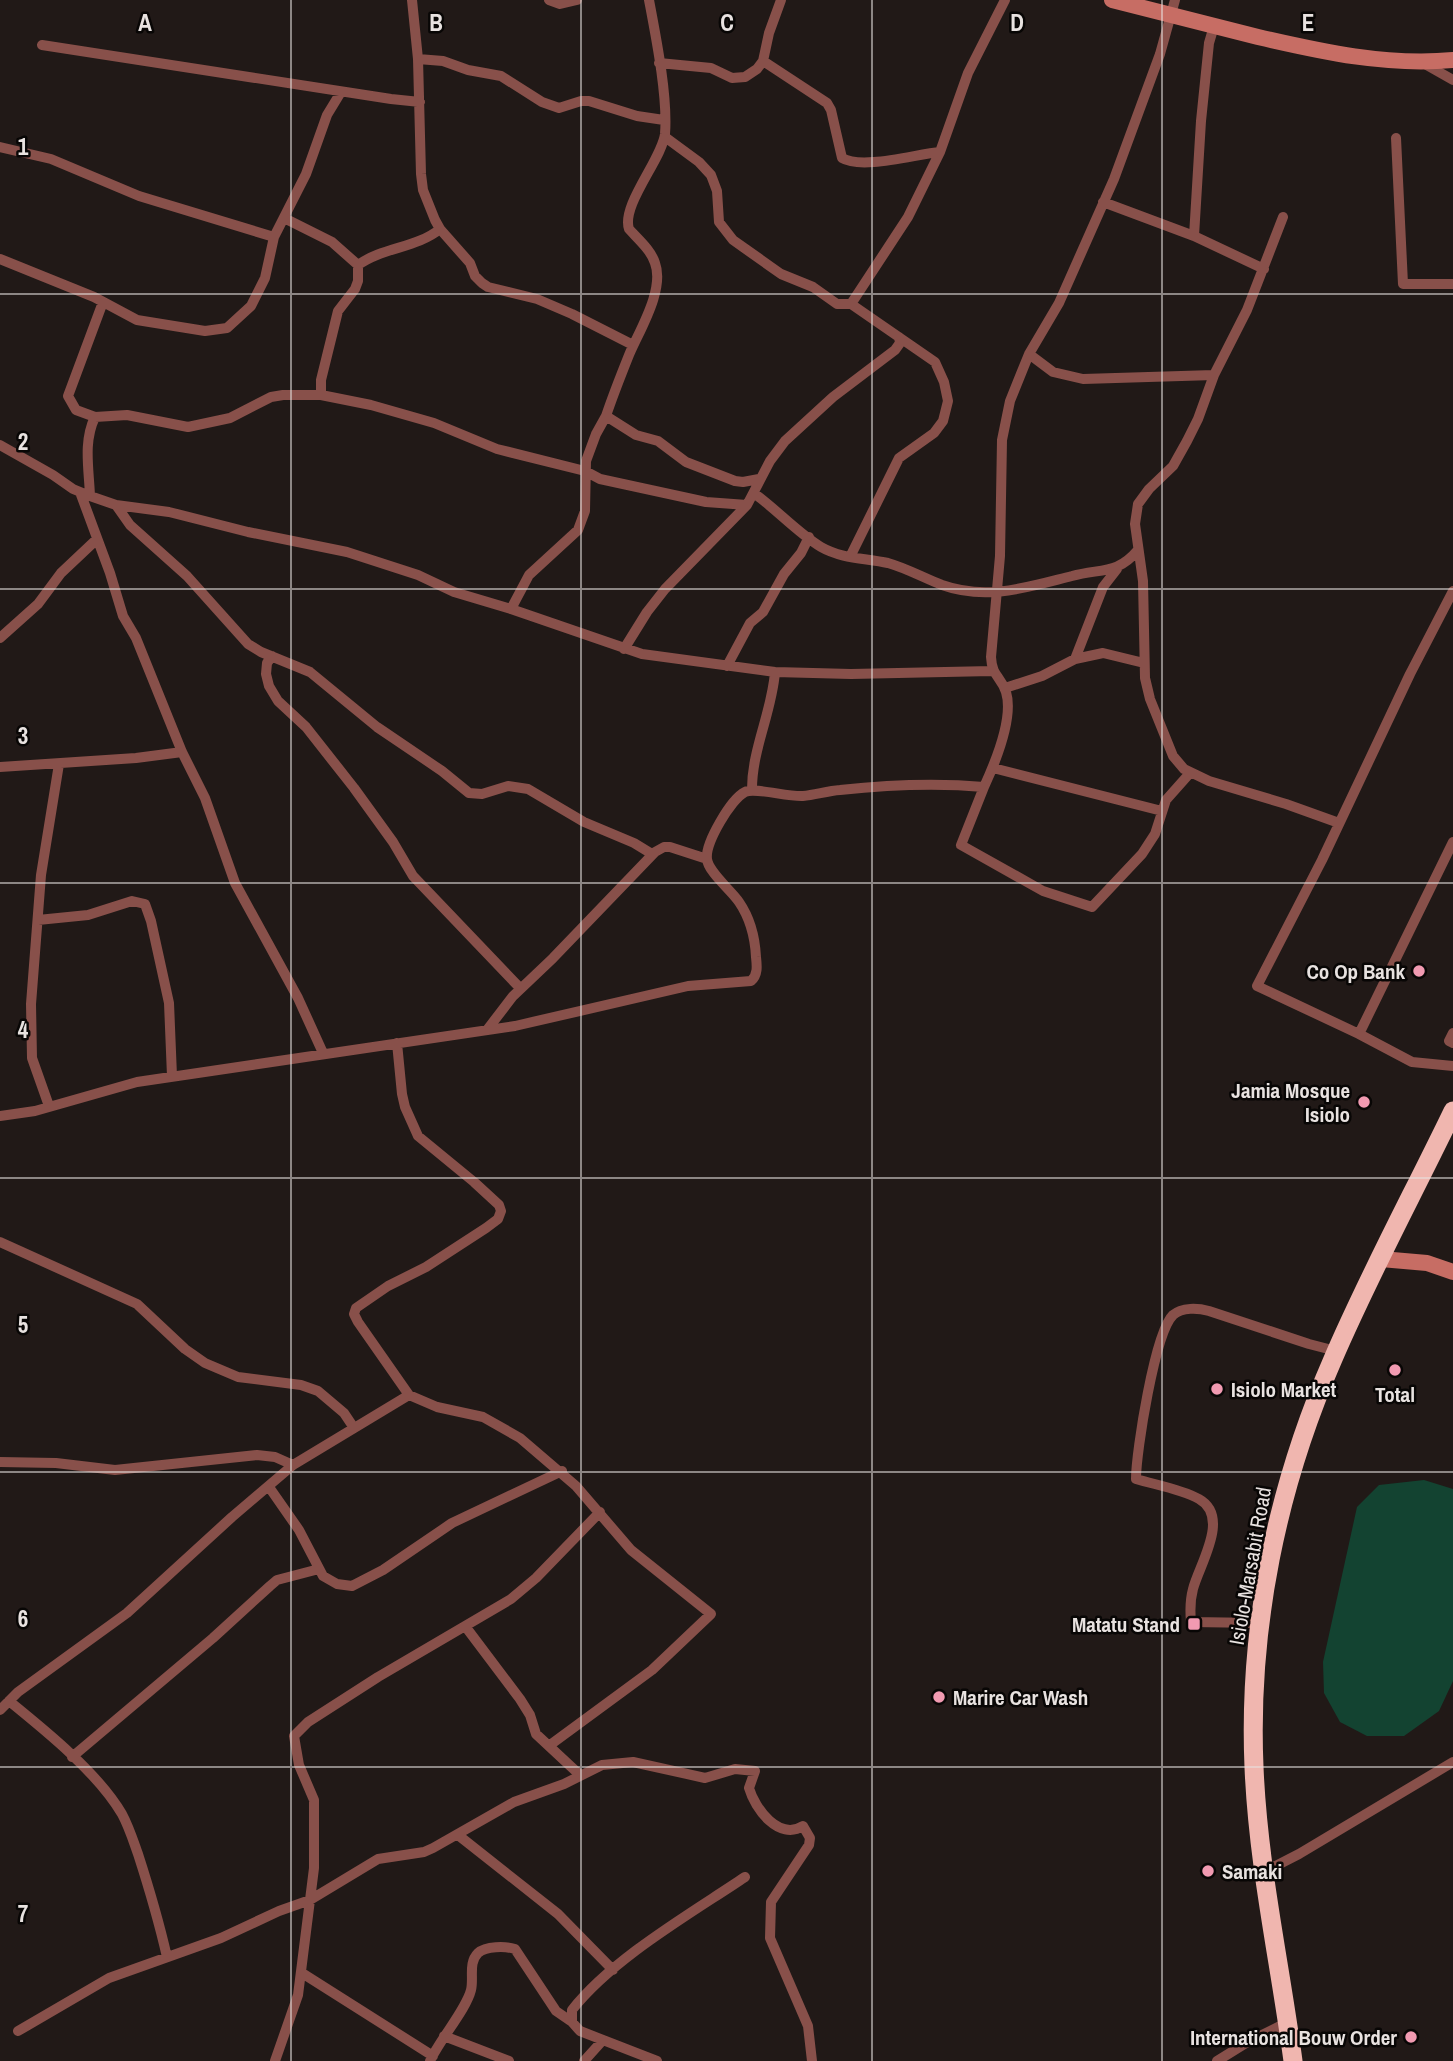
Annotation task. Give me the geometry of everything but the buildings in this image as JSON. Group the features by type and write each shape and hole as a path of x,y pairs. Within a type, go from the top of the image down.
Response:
{"highway":[{"name":"Isiolo-Marsabit Road","path":"1293,2061 1264,1872 1254,1765 1254,1695 1260,1623 1276,1528 1308,1421 1336,1351 1453,1111"}],"street":[{"path":"412,0 418,59 424,190 440,229 470,263 475,275 488,287 537,299 634,345"},
{"path":"550,0 560,4 577,0"},
{"path":"511,608 529,575 578,530 585,510 585,471 589,451 648,314 655,288 657,266 629,229 628,218 665,137 659,63 649,0"},
{"path":"659,63 710,68 739,79 757,69 763,61 769,33 781,0"},
{"path":"850,304 908,216 940,152 968,73 1005,0"},
{"path":"1112,0 1173,8 1214,26 1319,51 1377,61 1423,63 1453,60"},
{"path":"1173,8 1160,54 1103,202 1059,303 1030,354 1010,401 1002,440 1000,556 995,592 992,671 1004,688 1007,701 1005,721 998,757 961,845 1043,891 1092,907 1142,854 1155,834 1166,800 1191,773"},
{"path":"1194,236 1201,121 1209,43 1214,26"},
{"path":"41,46 420,102"},
{"path":"418,59 443,61 501,76 542,102 559,108 589,101 637,116 664,120"},
{"path":"763,61 827,103 834,118 842,158 845,160 866,162 940,152"},
{"path":"1423,63 1453,80"},
{"path":"0,259 103,302 137,320 205,331 227,328 251,306 265,278 274,237 306,174 327,115 341,92"},
{"path":"665,137 699,162 711,175 718,191 719,222 733,240 781,274 813,287 837,304 850,304 935,362 946,390 947,409 943,421 934,433 899,458 850,557"},
{"path":"1396,138 1403,284 1453,284"},
{"path":"0,147 51,159 139,197 274,237"},
{"path":"1103,202 1194,236 1264,269"},
{"path":"1283,217 1264,269 1227,353 1214,375 1198,419 1173,466 1138,504 1135,524 1143,581 1144,663 1148,692 1177,764 1209,781 1339,823"},
{"path":"284,218 338,246 358,265"},
{"path":"358,265 377,254 425,238 440,229"},
{"path":"321,396 321,380 338,311 355,289 358,265"},
{"path":"103,302 68,396 69,402 76,410 95,417 127,415 188,427 230,418 271,397 321,396 371,405 434,423 497,449 585,471 600,479 694,500 747,505"},
{"path":"624,649 665,589 747,505 755,494 759,480 785,442 833,397 898,347 899,337"},
{"path":"1030,354 1053,372 1083,379 1214,375"},
{"path":"606,415 636,435 658,441 686,461 735,481 759,480"},
{"path":"95,417 87,443 85,494 96,540 110,573 123,616 205,798 235,883 298,998 323,1053"},
{"path":"0,446 85,494 117,505 169,512 248,532 347,552 418,575 454,592 511,608 624,649 673,660 775,672 850,674 992,671"},
{"path":"755,494 824,549 861,561 888,564 966,592 1029,588 1080,574 1117,569"},
{"path":"117,505 130,525 187,576 248,644 310,672 377,727 442,771 469,793 482,794 508,786 528,789 584,822 634,843 652,854"},
{"path":"727,666 750,623 763,611 809,537"},
{"path":"0,638 38,604 61,573 96,540"},
{"path":"1075,659 1103,587 1117,569 1139,550"},
{"path":"1453,591 1257,986 1412,1062 1453,1066"},
{"path":"1004,688 1042,676 1075,659 1103,653 1144,663"},
{"path":"272,656 266,666 266,674 278,701 306,727 348,780 420,884 520,988"},
{"path":"752,789 756,755 773,696 775,672"},
{"path":"0,767 182,752"},
{"path":"49,1107 37,1075 31,1042 31,1004 41,875 59,764"},
{"path":"993,768 1161,811"},
{"path":"0,1116 49,1107 117,1086 487,1030 567,1015 669,989 753,980 756,958 749,921 739,902 711,869 706,859 707,851 726,812 737,797 752,789 792,797 865,788 984,787"},
{"path":"1359,1034 1453,842"},
{"path":"487,1030 520,988 578,933 652,854 670,847 706,859"},
{"path":"38,920 88,915 132,901 145,904 169,1003 173,1076"},
{"path":"1453,1033 1449,1041 1453,1043"},
{"path":"397,1043 404,1101 418,1136 499,1205 500,1212 498,1219 486,1228 356,1308 354,1314 358,1322 409,1395 437,1407 469,1412 495,1422 520,1437 562,1471 631,1550 711,1614 652,1670 550,1745"},
{"path":"0,1242 136,1304 153,1316 185,1349 205,1363 238,1377 301,1385 318,1391 337,1406 354,1428"},
{"path":"1381,1259 1427,1263 1453,1272"},
{"path":"1260,1623 1191,1622 1193,1588 1212,1536 1209,1506 1197,1498 1136,1479 1139,1443 1159,1347 1173,1315 1192,1309 1209,1311 1336,1351"},
{"path":"0,1710 18,1692 127,1614 293,1465 409,1395"},
{"path":"0,1462 56,1463 115,1470 257,1455 275,1457 293,1465"},
{"path":"269,1487 299,1530 323,1576 337,1584 352,1586 383,1570 452,1523 562,1471"},
{"path":"275,2061 293,2012 302,1973 315,1848 315,1808 312,1793 299,1765 294,1737 308,1722 399,1664 511,1599 600,1512"},
{"path":"72,1757 277,1580 319,1569"},
{"path":"465,1626 520,1699 530,1715 536,1734 580,1775"},
{"path":"9,1701 72,1757 114,1803 126,1822 153,1901 167,1957"},
{"path":"1264,1872 1300,1854 1453,1762"},
{"path":"18,2031 109,1978 222,1938 279,1911 310,1900 379,1859 424,1852 514,1802 564,1784 602,1765 620,1763 645,1764 705,1778 744,1768 755,1771 750,1782 751,1794 774,1824 788,1831 803,1826 810,1838 809,1845 771,1902 770,1938 808,2026 812,2061"},
{"path":"458,1835 558,1914 613,1970"},
{"path":"572,2022 572,2010 613,1970 670,1926 745,1877"},
{"path":"302,1973 431,2058 471,1990 472,1964 476,1955 484,1950 510,1948 519,1953 556,2011 580,2031 635,2057 657,2061"},
{"path":"1217,2061 1288,2022"},
{"path":"444,2036 509,2061"},
{"path":"584,2061 603,2040"}],"green space":[{"path":"1424,1480 1453,1489 1453,1681 1439,1711 1404,1736 1367,1736 1340,1722 1324,1693 1323,1662 1357,1507 1379,1485"}],"place":[{"name":"Co Op Bank","path":"1419,971"},
{"name":"Jamia Mosque Isiolo","path":"1364,1102"},
{"name":"Total","path":"1395,1370"},
{"name":"Isiolo Market","path":"1217,1389"},
{"name":"Matatu Stand","path":"1194,1624"},
{"name":"Marire Car Wash","path":"939,1697"},
{"name":"Samaki","path":"1208,1871"},
{"name":"International Bouw Order","path":"1411,2037"}]}
